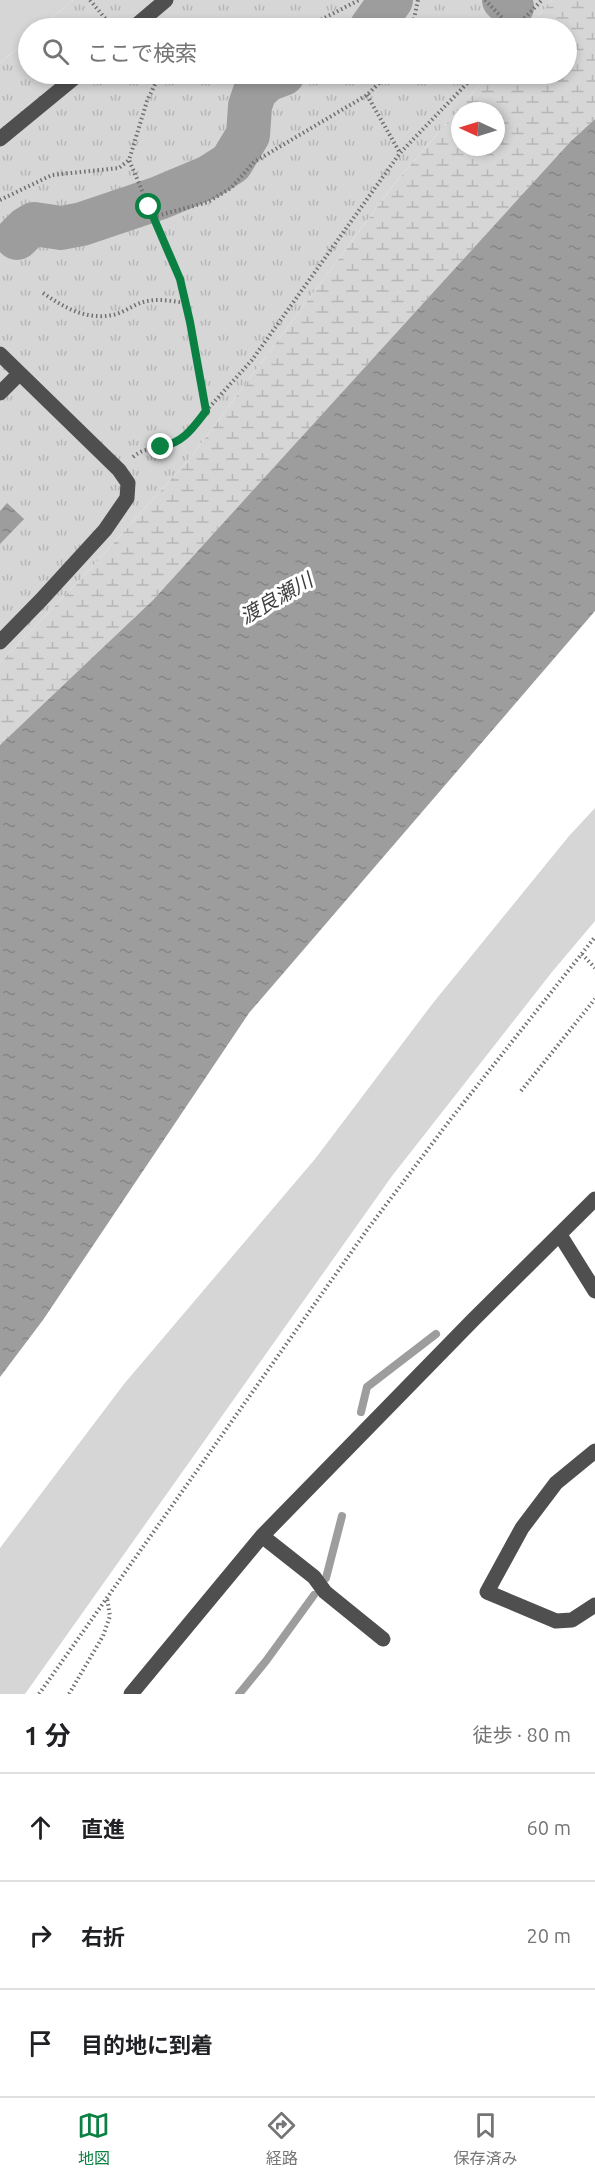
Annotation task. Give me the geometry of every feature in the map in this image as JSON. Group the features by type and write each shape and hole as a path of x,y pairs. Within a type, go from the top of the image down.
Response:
{"street":[{"path":"145,18 166,0"},
{"path":"0,139 67,84"},
{"path":"0,354 119,470 128,483 127,498 105,530 0,642"},
{"path":"0,393 19,374"},
{"path":"131,1694 262,1536 472,1320 595,1199"},
{"path":"560,1235 595,1291"},
{"path":"595,1451 556,1483 522,1528 487,1592 556,1622 572,1620 595,1605"},
{"path":"262,1536 314,1577 325,1592 383,1639"}],"path":[{"path":"90,0 105,18"},
{"path":"322,18 358,0"},
{"path":"414,18 418,0"},
{"path":"485,0 504,18"},
{"path":"524,18 542,0"},
{"path":"0,200 52,175 118,168 129,160 147,101 155,84"},
{"path":"153,217 180,212 208,202 231,188 254,162 367,95 378,84"},
{"path":"119,470 136,454 146,449 175,444 191,431 252,360 400,153 466,84"},
{"path":"367,95 400,153"},
{"path":"129,160 180,279 206,411"},
{"path":"43,293 70,311 91,316 114,315 145,301 186,303"},
{"path":"39,1694 367,1230 450,1120 595,937"},
{"path":"582,954 595,968"},
{"path":"521,1091 595,999"},
{"path":"69,1694 107,1627 110,1616 107,1597"}],"green space":[{"path":"0,0 73,0 52,18 18,18 18,48 0,63"},
{"path":"73,0 552,0 537,18 52,18"},
{"path":"552,0 595,0 595,119 570,142 153,600 0,745 0,663 91,568 191,457 395,183 451,118 451,156 505,156 505,102 465,102 480,84 577,84 577,18 537,18"},
{"path":"18,48 18,84 480,84 465,102 451,102 451,118 395,183 191,457 91,568 0,663 0,63"},
{"path":"595,808 595,921 552,972 392,1176 25,1694 0,1694 0,1548 124,1384 315,1159 433,1003 569,836"}],"water":[{"name":"渡良瀬川","path":"595,119 595,611 249,1013 43,1320 0,1377 0,745 153,600 570,142"},
{"path":"7,503 24,519 0,544 0,511"}],"waterway":[{"path":"378,18 391,0"},
{"path":"504,0 512,7"},
{"path":"17,238 34,224 61,228 82,224 159,198 209,177 231,163 248,135 250,106 255,91 263,84"},
{"path":"361,1412 367,1387 436,1334"},
{"path":"326,1578 342,1516"},
{"path":"239,1694 314,1595"}],"route":[{"path":"149,207 180,279 206,411 191,431 175,444 161,447"}]}
